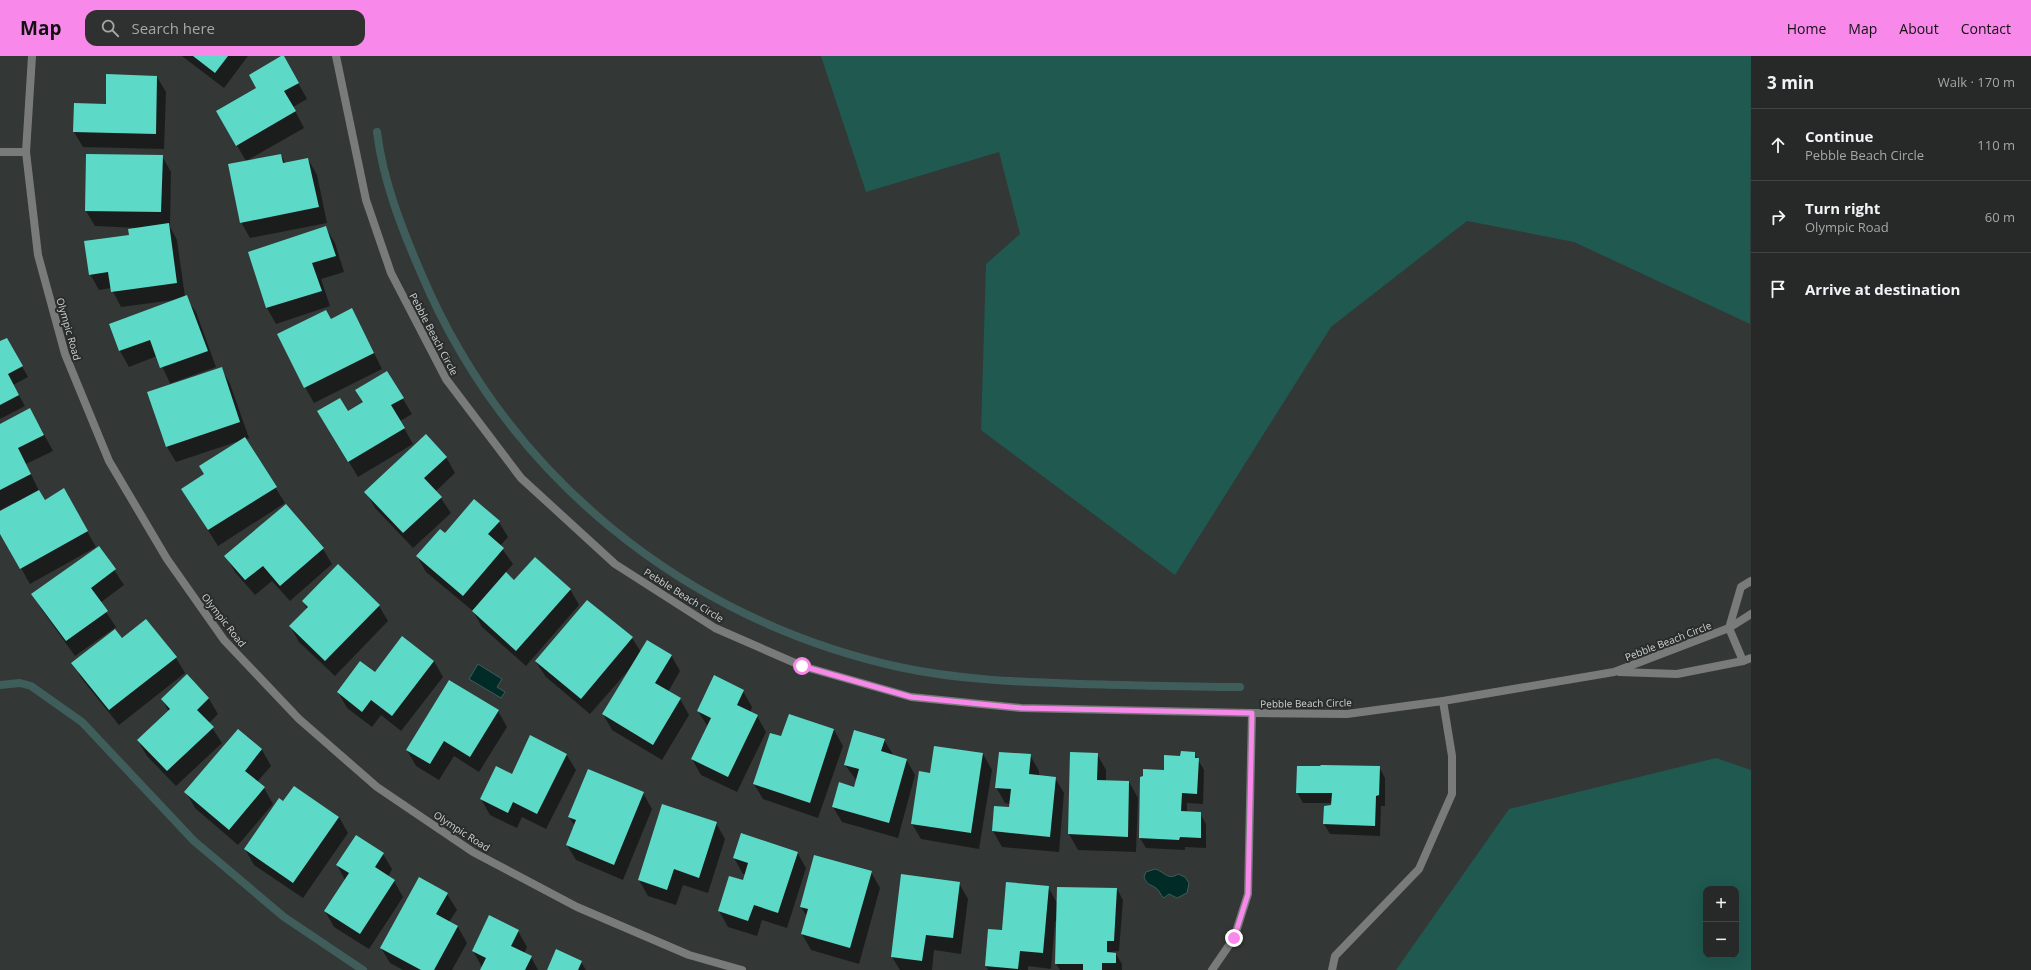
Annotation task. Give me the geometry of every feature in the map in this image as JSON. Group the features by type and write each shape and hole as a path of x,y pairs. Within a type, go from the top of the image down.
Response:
{"street":[{"name":"Olympic Road","path":"32,56 26,152 38,255 64,354 109,461 167,560 224,640 299,719 371,782 473,852 577,907 689,954 742,970"},
{"name":"Pebble Beach Circle","path":"336,56 368,207 391,273 446,379 521,478 615,564 715,628 802,666 911,697 1021,708 1347,714 1443,701 1614,672 1729,628 1751,614"},
{"path":"0,152 26,152"},
{"path":"1743,662 1729,628 1741,587 1751,581"},
{"name":"Pebble Beach Circle","path":"1614,672 1677,674 1743,662 1751,658"},
{"path":"1332,970 1335,956 1419,869 1452,794 1452,756 1443,701"},
{"path":"1212,970 1234,938 1248,894 1252,713"}],"shaded area":[{"path":"821,56 1751,56 1750,324 1574,242 1467,221 1331,327 1175,575 981,430 986,264 1020,234 999,152 866,192"},
{"path":"478,664 502,679 497,687 505,692 501,698 469,679"},
{"path":"1716,758 1751,770 1751,970 1396,970 1509,809"},
{"path":"1155,869 1172,877 1178,874 1185,877 1189,883 1187,893 1177,898 1169,894 1164,898 1157,889 1145,880 1144,877 1146,872"}],"building":[{"path":"193,56 228,56 215,73"},
{"path":"281,56 284,56 299,83 284,91 296,111 236,146 216,111 256,88 249,75"},
{"path":"106,74 157,76 156,134 73,132 74,103 106,104"},
{"path":"86,154 163,155 161,212 85,211"},
{"path":"281,154 283,163 308,158 319,207 240,223 228,164"},
{"path":"169,223 177,283 111,292 108,272 89,275 84,241 129,235 128,229"},
{"path":"326,226 336,256 312,263 322,291 266,308 248,252"},
{"path":"187,295 208,351 160,368 150,340 119,351 109,324"},
{"path":"352,308 374,353 304,388 277,334 326,310 331,319"},
{"path":"7,338 23,366 8,374 19,395 0,405 0,341"},
{"path":"222,367 240,422 166,447 147,392"},
{"path":"387,371 404,398 391,405 405,428 348,462 317,411 340,398 348,411 363,402 355,390"},
{"path":"30,408 44,435 18,448 31,474 0,490 0,424"},
{"path":"426,434 447,457 424,478 442,497 403,533 364,492"},
{"path":"245,437 277,487 208,530 181,489 204,474 199,466"},
{"path":"64,488 88,531 20,569 0,534 0,511 39,490 45,500"},
{"path":"474,499 500,521 488,534 504,548 463,596 416,556 440,529 445,533"},
{"path":"286,504 324,548 280,586 263,566 245,580 224,556"},
{"path":"99,546 116,569 91,588 108,611 66,641 31,594"},
{"path":"535,557 571,589 516,651 472,611 506,572 514,580"},
{"path":"338,564 380,605 325,661 289,626 308,607 302,601"},
{"path":"587,600 633,637 581,699 535,661"},
{"path":"146,619 177,657 109,710 71,663 115,629 122,638"},
{"path":"402,636 434,661 392,716 371,700 362,712 337,692 360,661 375,672"},
{"path":"647,640 672,655 655,683 681,698 653,745 602,714"},
{"path":"187,674 209,698 197,710 214,727 167,771 137,740 170,709 161,699"},
{"path":"714,675 744,690 737,705 758,715 728,777 691,759 711,718 697,711"},
{"path":"449,680 499,710 470,757 444,741 430,764 406,750"},
{"path":"789,714 834,729 810,803 753,784 770,733 781,736"},
{"path":"238,729 262,749 245,771 265,787 229,830 184,792"},
{"path":"854,730 885,739 881,751 907,759 889,823 832,807 839,782 854,787 859,769 844,765"},
{"path":"530,735 567,754 537,814 513,802 508,813 480,799 496,766 512,774"},
{"path":"934,746 983,753 971,833 911,824 919,771 930,773"},
{"path":"1181,751 1195,752 1195,758 1199,758 1197,794 1182,793 1181,811 1201,812 1201,838 1180,837 1179,840 1139,838 1140,777 1143,776 1143,769 1164,770 1164,755 1180,756"},
{"path":"999,752 1031,754 1029,774 1056,777 1050,837 992,831 994,806 1009,807 1011,789 995,788"},
{"path":"1070,752 1098,753 1097,780 1129,781 1128,837 1068,834"},
{"path":"1297,766 1380,766 1379,795 1376,796 1375,826 1323,824 1324,806 1331,805 1332,793 1296,793"},
{"path":"588,769 644,792 614,865 566,845 576,820 568,817"},
{"path":"294,786 339,817 293,883 244,849 279,798 283,801"},
{"path":"662,804 717,822 699,878 674,869 667,890 638,880"},
{"path":"741,833 798,852 778,913 754,905 748,921 718,911 729,876 743,880 748,863 733,858"},
{"path":"356,835 384,853 375,867 395,880 360,934 324,911 349,873 336,865"},
{"path":"814,855 872,871 850,948 801,934 808,909 800,907"},
{"path":"901,874 960,882 953,938 926,935 922,961 891,957"},
{"path":"419,877 448,893 436,914 458,926 434,970 421,970 380,948"},
{"path":"1006,882 1049,886 1043,953 1020,951 1018,969 985,966 988,929 1002,930"},
{"path":"1057,887 1117,888 1114,941 1107,941 1107,952 1116,953 1116,963 1102,963 1102,970 1083,970 1083,964 1055,964"},
{"path":"489,915 519,930 511,946 532,956 525,970 480,970 486,958 472,951"},
{"path":"556,949 582,961 578,970 547,970"}],"waterway":[{"path":"377,132 384,169 394,204 421,273 457,346 502,414 554,474 612,528 676,575 746,614 821,645 899,667 967,678 1012,681 1080,684 1240,687"},
{"path":"0,685 20,683 31,686 82,722 194,841 284,917 363,970"}],"route":[{"path":"802,666 911,697 1021,708 1252,713 1248,894 1234,938"}]}
